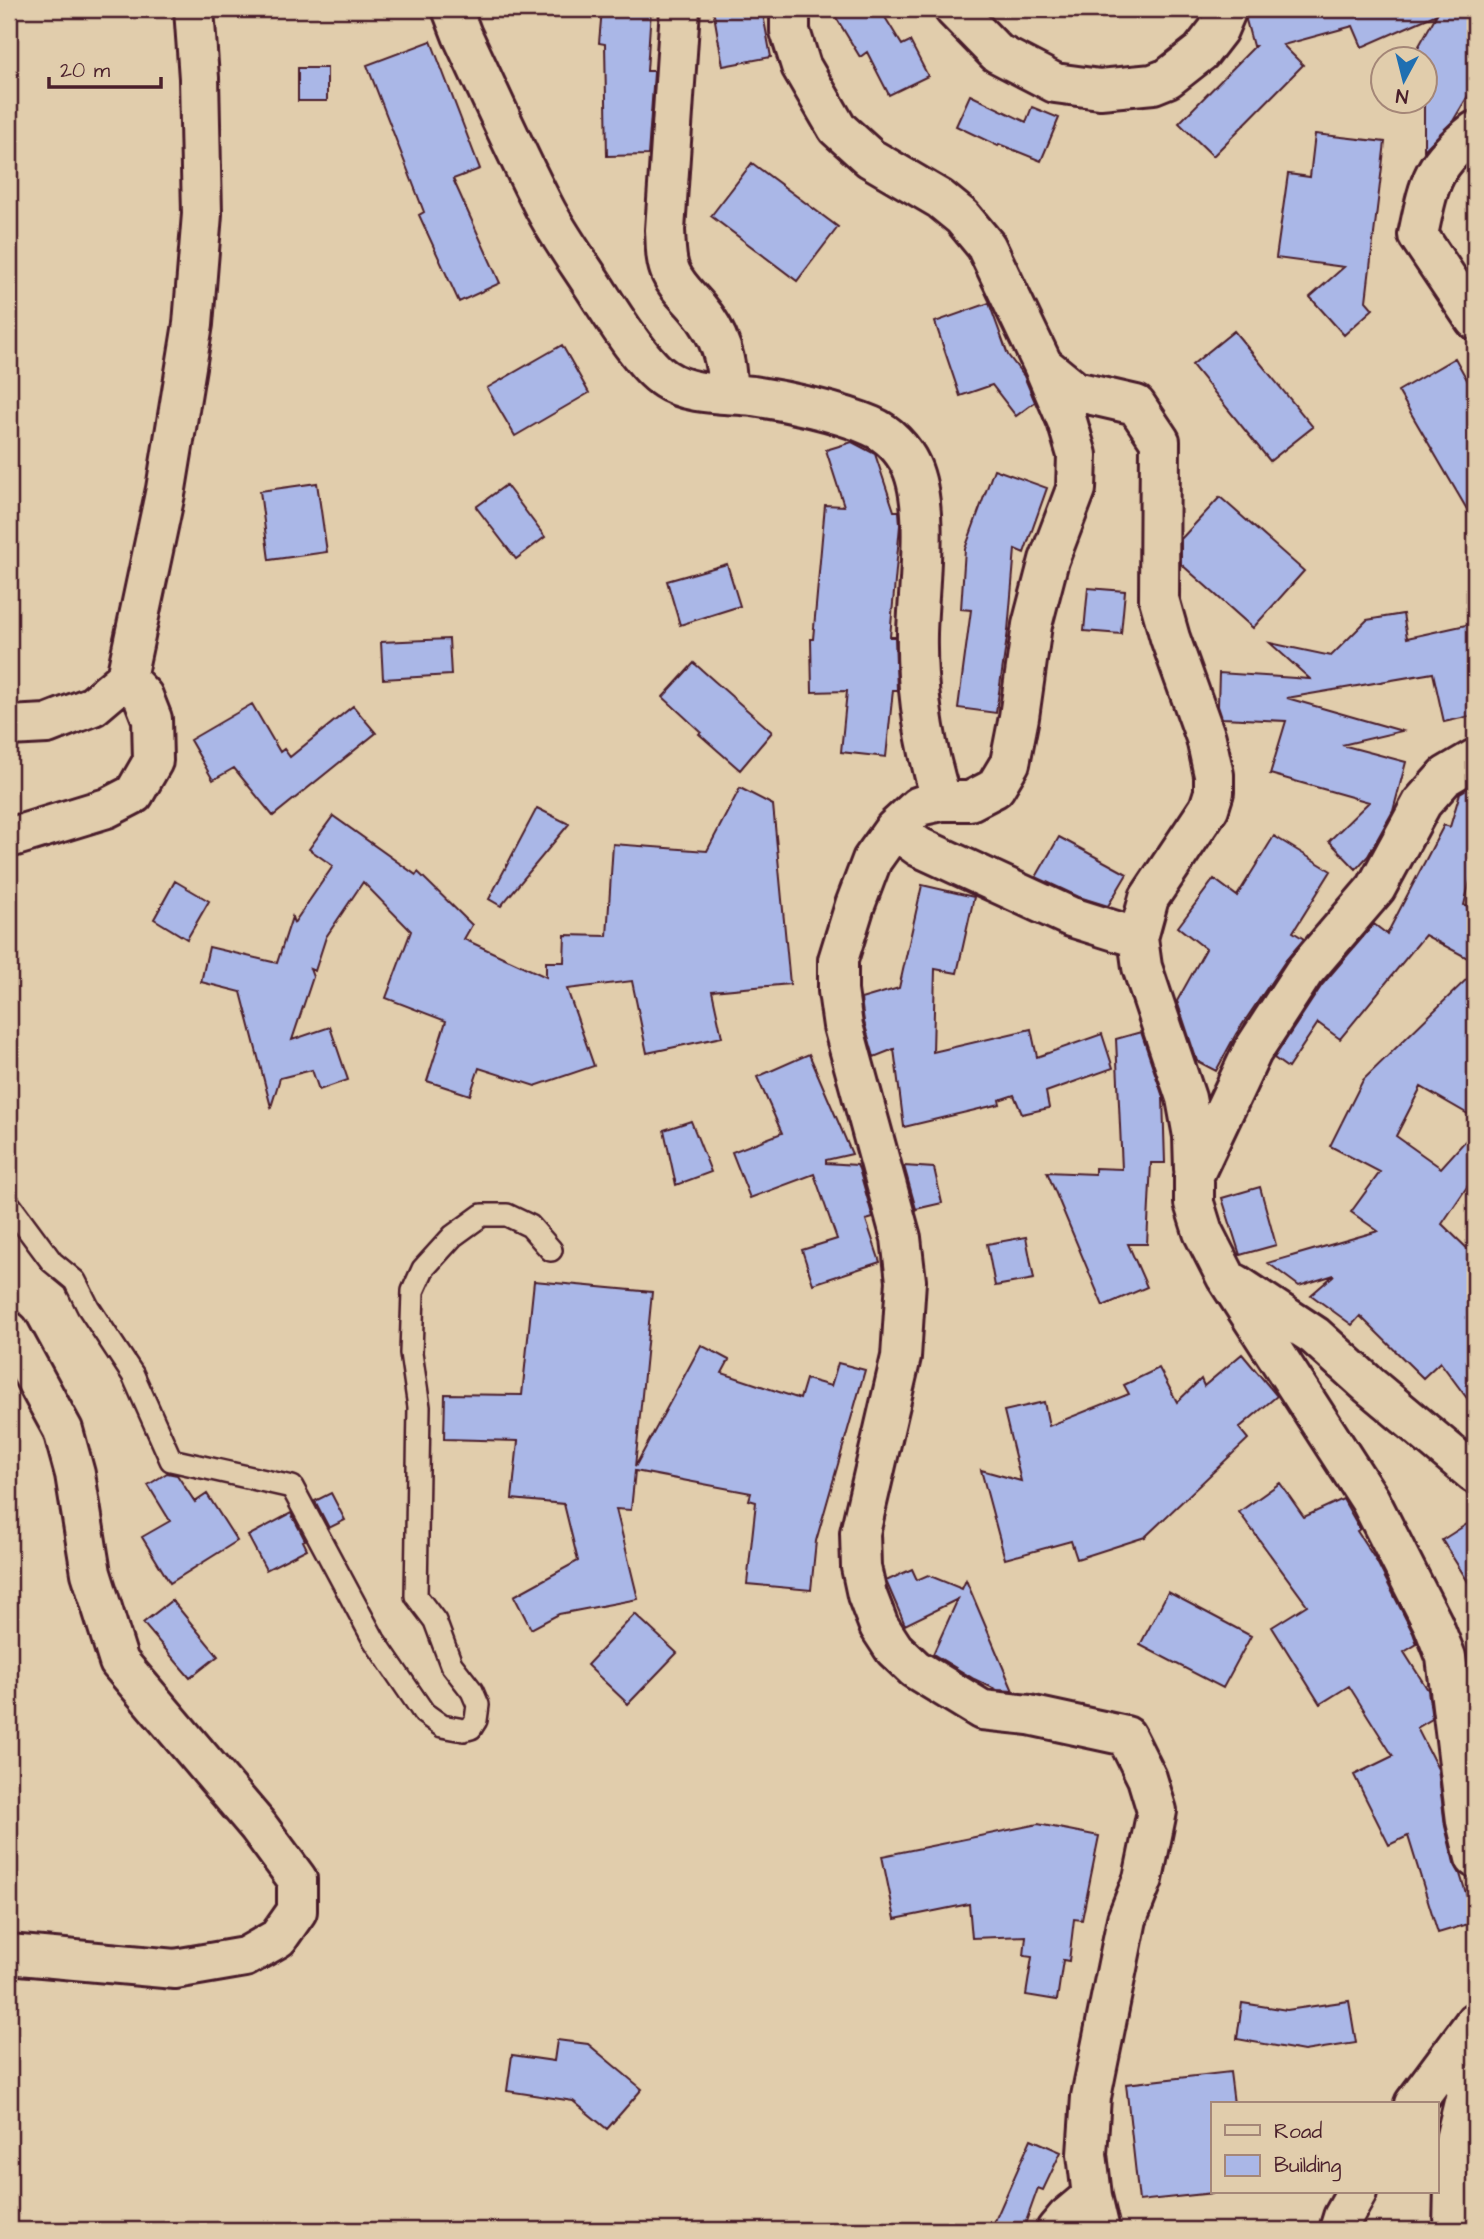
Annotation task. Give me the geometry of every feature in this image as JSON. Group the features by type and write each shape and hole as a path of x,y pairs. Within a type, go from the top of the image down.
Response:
{"street":[{"path":"9,726 47,724 93,706 126,678 166,489 193,324 202,214 199,78 194,9"},
{"path":"452,9 545,208 615,320 639,352 665,379 695,391 756,397 819,410 872,426 894,441 911,466 919,499 921,538 917,634 919,682 933,773 942,801"},
{"path":"680,9 665,230 666,255 671,274 701,311 720,341 727,368 727,394"},
{"path":"790,9 790,31 801,66 837,128 870,159 930,192 962,217 986,246 1043,365 1067,421 1077,455 1076,489 1049,559 1032,625 1010,762 995,788 970,801 942,801 919,806 894,829 872,860 838,960 838,991 843,1026 901,1238 906,1281 901,1357 860,1533 861,1567 867,1595 879,1626 894,1649 915,1669 982,1710 1041,1717 1126,1736 1147,1778 1157,1811 1143,1879 1127,1919 1091,2097 1087,2154 1096,2213 1066,2217 1056,2230"},
{"path":"954,9 997,53 1055,83 1100,89 1153,84 1168,78 1201,52 1218,30 1227,9"},
{"path":"1475,131 1439,164 1428,190 1418,235 1475,320"},
{"path":"1043,365 1075,391 1136,405 1160,441 1159,599 1206,738 1214,775 1214,792 1209,808 1149,898 1138,938 1142,967 1186,1098 1193,1136 1194,1203 1203,1232 1226,1277 1370,1500 1433,1624 1446,1657 1466,1821 1475,1858"},
{"path":"9,838 107,808 134,794 153,761 152,719 143,696 126,678"},
{"path":"1194,1175 1252,1052 1304,972 1376,888 1422,803 1446,776 1475,759"},
{"path":"894,829 919,847 1071,918 1138,938"},
{"path":"1226,1277 1315,1336 1475,1474"},
{"path":"9,1331 63,1430 75,1474 90,1573 119,1662 258,1826 297,1879 297,1911 278,1938 244,1957 174,1969 9,1954"},
{"path":"1415,2102 1475,2022"},
{"path":"1453,2230 1455,2140 1475,2056"},
{"path":"1339,2230 1356,2194"}],"lane":[{"path":"9,1204 52,1262 75,1281 88,1307 133,1376 171,1460 292,1487 374,1640 424,1713 442,1726 464,1730 471,1728 476,1720 478,1705 472,1690 451,1664 435,1621 416,1596 419,1407 411,1353 413,1291 423,1269 453,1236 482,1215 507,1215 530,1226 551,1250"}],"building":[{"path":"602,9 651,9 647,71 654,73 648,155 607,156 605,44 599,43"},
{"path":"713,9 762,9 771,57 723,66"},
{"path":"831,9 880,9 902,45 910,41 928,76 889,95 867,52 860,57"},
{"path":"1248,9 1475,9 1475,84 1453,121 1424,150 1424,116 1438,116 1438,46 1419,46 1437,14 1362,47 1353,26 1283,45 1303,65 1213,156 1179,123 1255,46 1246,20"},
{"path":"431,41 480,169 453,179 500,283 459,302 419,215 424,212 367,65"},
{"path":"298,68 327,68 327,101 298,101"},
{"path":"970,95 1026,122 1032,107 1059,118 1041,161 999,144 998,146 956,126"},
{"path":"1315,134 1385,142 1366,301 1373,309 1344,335 1310,297 1344,267 1276,258 1288,174 1310,177"},
{"path":"752,163 838,227 797,281 711,216"},
{"path":"989,303 1008,355 1024,376 1035,402 1016,416 992,385 960,396 935,322"},
{"path":"1234,331 1313,427 1270,461 1192,365"},
{"path":"562,345 589,393 515,436 487,388"},
{"path":"1455,358 1475,394 1475,523 1398,391"},
{"path":"852,442 875,454 894,511 899,511 890,637 895,637 897,690 893,690 886,757 841,752 847,691 812,692 811,639 825,505 844,506 826,450"},
{"path":"994,469 1047,488 1024,553 1015,549 1008,631 996,713 958,708 971,610 961,609 965,549"},
{"path":"317,483 327,552 269,560 260,491"},
{"path":"506,485 545,537 516,559 476,507"},
{"path":"1220,497 1304,571 1253,628 1181,564 1181,539"},
{"path":"727,564 740,606 680,625 667,581"},
{"path":"1088,588 1125,591 1121,634 1084,631"},
{"path":"1403,614 1407,638 1475,623 1475,715 1444,722 1433,673 1287,698 1402,731 1342,745 1406,762 1393,811 1368,856 1356,869 1329,841 1369,802 1270,774 1286,721 1222,718 1218,706 1219,673 1310,679 1270,643 1331,656 1367,620"},
{"path":"449,639 451,675 383,679 381,642"},
{"path":"694,663 772,732 740,770 663,697"},
{"path":"252,704 280,752 284,749 290,757 353,706 376,733 273,816 234,768 213,780 190,740"},
{"path":"1475,784 1475,861 1464,905 1475,911 1475,962 1425,935 1340,1039 1318,1023 1288,1068 1274,1058 1322,985 1374,924 1387,934 1444,825 1450,827 1460,793"},
{"path":"740,788 773,805 790,984 712,991 722,1037 647,1053 632,981 567,989 594,1066 535,1086 479,1068 470,1095 427,1081 446,1021 386,998 411,931 363,882 326,937 315,971 310,969 313,977 292,1040 330,1027 348,1080 319,1090 312,1070 280,1078 271,1107 241,992 201,982 209,947 277,963 292,917 294,923 333,866 309,849 333,816 416,875 418,872 472,925 464,939 546,977 546,962 564,962 565,935 607,936 613,844 707,851"},
{"path":"537,808 569,824 501,906 489,899"},
{"path":"1274,836 1331,871 1293,932 1304,939 1286,960 1236,1034 1216,1071 1197,1061 1177,1001 1206,949 1178,927 1214,879 1237,896"},
{"path":"1059,837 1127,874 1108,906 1079,897 1036,877"},
{"path":"175,881 209,901 187,939 154,919"},
{"path":"922,885 974,897 957,973 935,969 933,1052 1031,1029 1037,1057 1102,1034 1113,1068 1046,1092 1049,1108 1022,1114 1014,1095 999,1100 1000,1104 904,1127 894,1049 874,1057 864,1022 861,999 899,988"},
{"path":"1475,971 1475,1118 1421,1087 1396,1136 1441,1168 1475,1130 1475,1175 1442,1224 1475,1256 1475,1409 1440,1362 1423,1378 1360,1316 1352,1325 1311,1295 1334,1275 1299,1286 1268,1263 1378,1231 1351,1212 1380,1172 1330,1146 1363,1080"},
{"path":"1141,1032 1163,1097 1165,1163 1151,1163 1147,1244 1128,1244 1147,1287 1103,1306 1047,1172 1095,1174 1095,1168 1122,1169 1116,1039"},
{"path":"809,1054 852,1154 826,1160 826,1163 857,1165 873,1218 866,1220 880,1262 813,1284 802,1250 837,1239 814,1174 750,1198 732,1152 782,1133 757,1077"},
{"path":"691,1121 711,1172 676,1185 664,1130"},
{"path":"904,1166 934,1168 942,1203 916,1209"},
{"path":"1260,1187 1276,1245 1240,1255 1222,1198"},
{"path":"1026,1237 1034,1279 995,1286 987,1244"},
{"path":"534,1281 652,1292 635,1467 701,1345 729,1360 722,1373 800,1399 806,1379 831,1386 838,1363 865,1370 816,1541 811,1590 747,1584 756,1502 749,1500 751,1493 635,1471 631,1510 616,1509 638,1599 559,1614 531,1629 514,1596 578,1561 564,1504 512,1499 518,1441 444,1439 445,1394 522,1395"},
{"path":"1242,1354 1277,1396 1239,1428 1248,1439 1145,1537 1077,1559 1071,1541 1005,1559 981,1470 1021,1481 1004,1411 1044,1402 1049,1426 1129,1394 1124,1385 1159,1368 1177,1402 1201,1379 1204,1386"},
{"path":"167,1473 177,1475 195,1502 207,1494 237,1541 170,1583 142,1537 170,1521 148,1485"},
{"path":"1280,1483 1304,1517 1343,1499 1360,1529 1357,1531 1377,1562 1413,1633 1417,1644 1404,1652 1428,1690 1432,1719 1417,1728 1438,1769 1445,1826 1454,1863 1475,1922 1438,1933 1408,1836 1389,1845 1354,1775 1393,1756 1349,1686 1320,1704 1272,1627 1307,1605 1239,1512"},
{"path":"331,1493 345,1520 329,1528 315,1501"},
{"path":"291,1513 307,1549 266,1570 248,1536"},
{"path":"1475,1519 1475,1593 1442,1540"},
{"path":"912,1569 917,1580 928,1575 962,1589 966,1580 1013,1691 997,1690 933,1654 958,1599 905,1625 886,1581"},
{"path":"1168,1592 1251,1636 1223,1688 1140,1645"},
{"path":"172,1600 218,1656 190,1678 143,1623"},
{"path":"635,1614 677,1653 628,1704 587,1665"},
{"path":"1038,1824 1099,1836 1082,1920 1074,1919 1069,1961 1063,1960 1057,2000 1026,1995 1032,1957 1024,1956 1026,1936 972,1938 969,1904 895,1919 882,1856"},
{"path":"1349,2001 1356,2043 1304,2051 1237,2039 1242,2003 1287,2010"},
{"path":"557,2040 588,2044 642,2089 607,2129 573,2101 507,2091 512,2055 554,2061"},
{"path":"1230,2072 1234,2102 1211,2102 1211,2193 1139,2201 1126,2084"},
{"path":"1031,2139 1061,2152 1043,2190 1038,2188 1023,2230 991,2230"}]}
